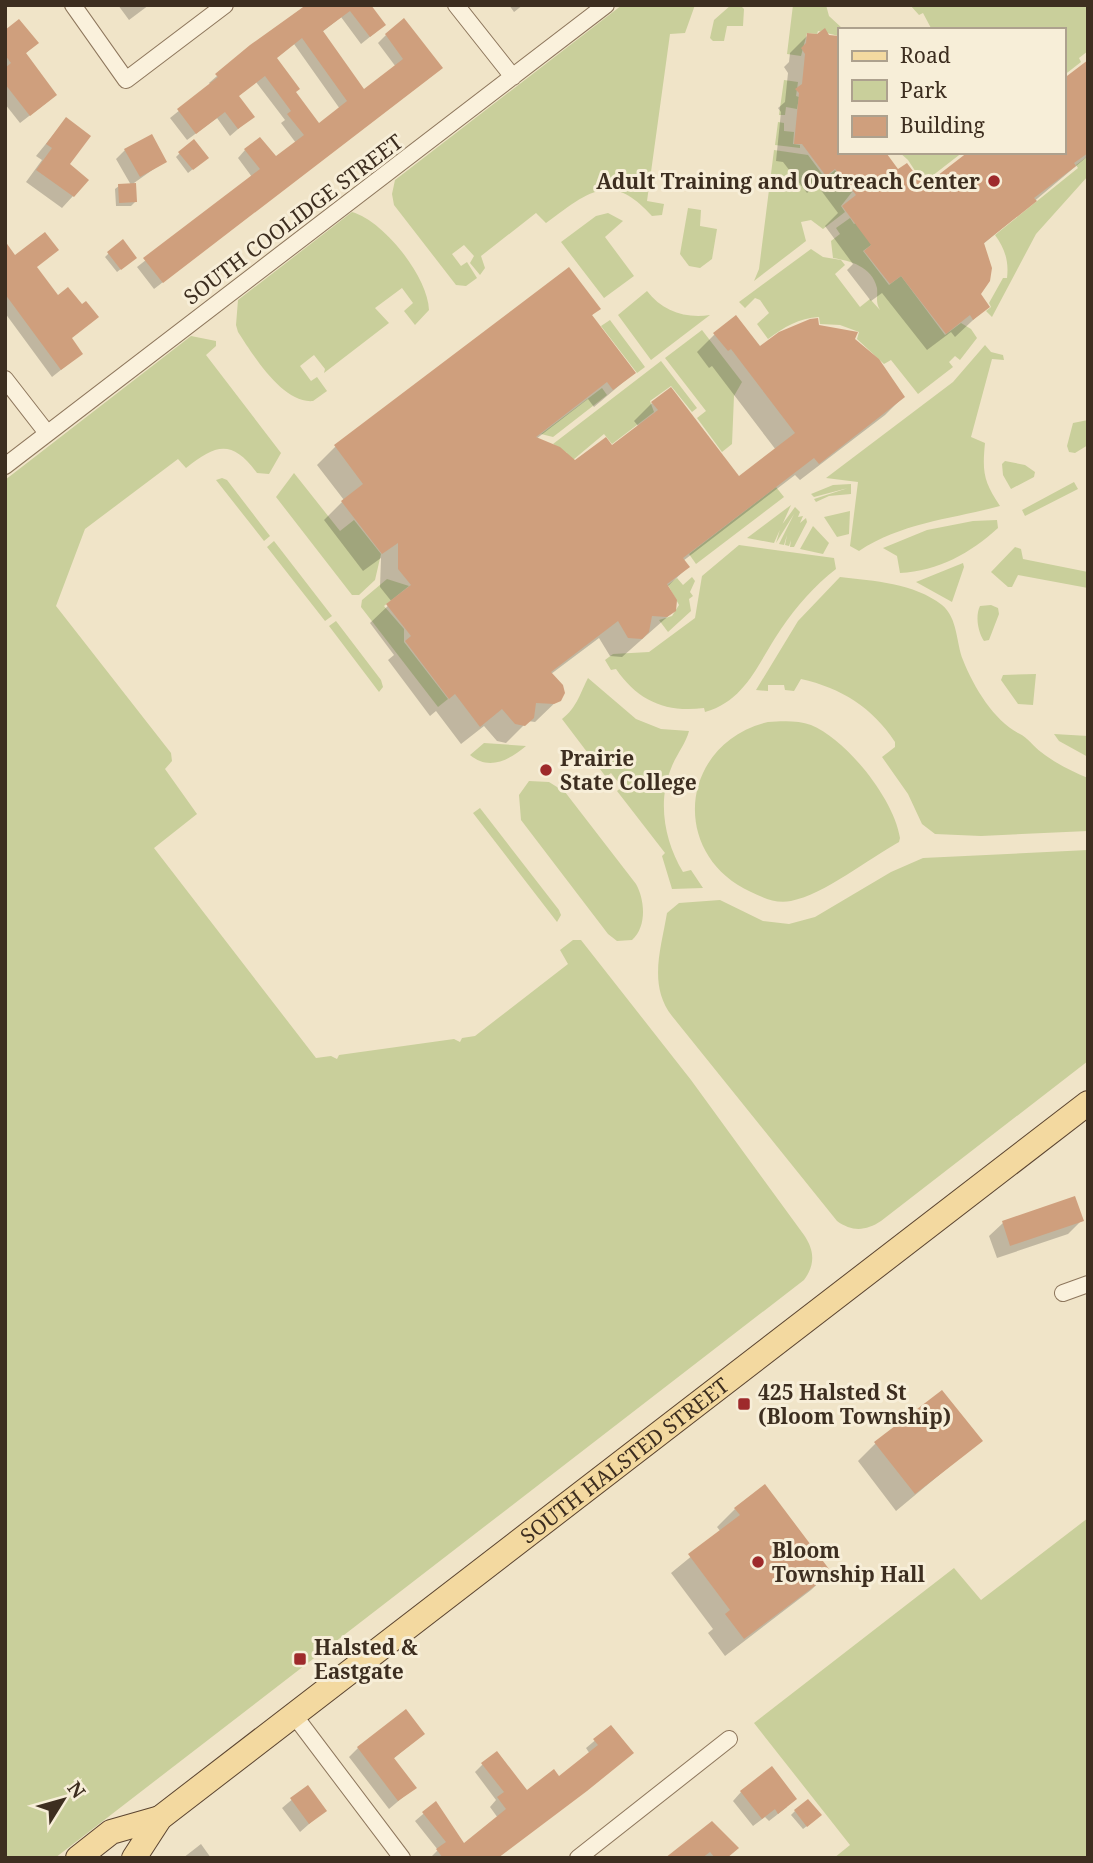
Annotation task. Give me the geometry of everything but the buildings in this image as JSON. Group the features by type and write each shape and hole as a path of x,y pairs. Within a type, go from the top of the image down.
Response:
{"main road":[{"name":"SOUTH HALSTED STREET","path":"134,1858 160,1818 1088,1103"},
{"name":"SOUTH HALSTED STREET","path":"78,1858 111,1832 160,1818"}],"street":[{"path":"73,5 126,80 225,5"},
{"path":"456,5 513,77"},
{"name":"SOUTH COOLIDGE STREET","path":"5,466 606,5"},
{"path":"5,379 47,433"},
{"path":"1063,1293 1088,1284"},
{"path":"294,1715 401,1858"},
{"path":"578,1858 729,1739"}],"green space":[{"path":"622,5 695,5 685,33 670,34 647,201 664,204 662,215 652,216 624,193 612,190 587,195 546,223 536,213 481,256 485,268 480,275 470,263 474,256 464,245 452,254 461,266 467,262 477,278 466,286 456,285 394,205 392,194 395,180"},
{"path":"731,5 740,5 744,9 743,26 727,26 724,41 713,41 710,38 714,20"},
{"path":"793,5 826,5 829,16 842,28 838,28 838,36 818,31 817,34 807,33 801,56 787,54"},
{"path":"910,5 1088,5 1088,51 1079,58 1081,62 1065,74 1065,28 931,28 923,13 919,15"},
{"path":"784,80 798,82 796,96 799,97 797,109 786,107 785,115 779,115"},
{"path":"778,122 784,123 784,131 794,132 793,144 800,145 800,148 775,145"},
{"path":"774,150 808,155 828,182 827,177 835,170 844,183 842,185 852,192 841,206 845,212 823,229 811,220 801,222 806,241 754,281 759,269"},
{"path":"901,154 960,154 923,183"},
{"path":"1088,156 1088,176 1036,234 992,317 986,311 991,307 989,303 1003,278 1007,278 1006,255 995,235 1078,168 1076,165"},
{"path":"688,208 701,210 700,226 717,229 712,259 700,268 689,266 680,254"},
{"path":"352,212 377,226 402,252 421,282 429,310 415,325 404,311 413,303 402,288 375,308 389,323 324,373 325,369 314,355 300,366 311,381 317,377 327,391 313,401 302,400 280,387 238,332 238,300"},
{"path":"608,213 623,221 605,237 634,276 604,298 561,242 596,216"},
{"path":"850,218 854,224 859,221 875,242 863,251 889,285 901,276 945,335 961,323 971,329 977,338 960,360 955,356 949,362 953,367 918,394 891,360 884,364 857,339 859,332 840,325 820,324 819,317 792,324 768,339 757,324 769,313 760,300 755,298 745,308 739,302 811,249 823,257 841,260 833,258 831,241 840,234 836,228","holes":["841,260 853,263 870,274 877,288 880,310 870,299 860,307 835,274 845,265"]},
{"path":"647,291 660,304 675,312 692,316 710,315 651,360 618,315"},
{"path":"610,320 645,367 637,373 601,326"},
{"path":"702,330 742,382 734,396 732,444 722,452 697,418 706,411 665,358"},
{"path":"191,336 216,341 216,346 206,355 281,453 269,474 257,473 240,454 231,450 215,450 186,468 178,459 85,529 56,606 171,753 172,761 165,769 197,814 154,848 316,1058 331,1056 337,1059 339,1055 454,1039 460,1042 462,1038 475,1036 568,964 560,950 573,940 581,940 691,1080 804,1235 812,1252 812,1263 804,1280 55,1858 5,1858 5,480"},
{"path":"985,345 991,352 1003,355 1004,360 992,359 971,437 985,443 985,477 1000,506 911,527 859,551 850,546 858,482 826,478 953,382"},
{"path":"661,361 697,408 692,412 671,386 650,401 654,412 612,444 604,434 567,465 567,453 553,444"},
{"path":"602,388 607,395 553,437 541,434"},
{"path":"1088,420 1088,445 1075,453 1069,452 1067,446 1073,423"},
{"path":"1005,461 1025,465 1035,472 1034,477 1011,489 1003,475 1002,464"},
{"path":"294,473 340,531 354,520 381,554 375,580 359,595 352,595 276,497"},
{"path":"216,480 227,480 270,536 264,541"},
{"path":"1074,482 1078,489 1025,516 1022,510"},
{"path":"851,484 851,494 829,496 816,502 814,499 848,488 814,497 811,494 833,485"},
{"path":"776,487 784,497 696,564 689,554"},
{"path":"791,505 774,543 747,538"},
{"path":"795,507 800,512 798,517 803,516 800,523 806,518 807,522 794,547 790,547 791,540 789,546 785,545 787,535 784,545 779,544 794,514 776,543 781,526"},
{"path":"850,511 849,534 837,537 824,517"},
{"path":"997,520 998,528 965,553 928,569 900,573 897,556 883,548 927,530 973,521"},
{"path":"813,526 829,543 823,554 800,549"},
{"path":"274,541 332,616 325,621 267,547"},
{"path":"739,545 834,558 836,569 813,589 793,613 750,678 731,699 705,712 704,708 677,709 643,697 616,669 611,670 605,660 613,654 649,652 695,618 702,576"},
{"path":"1015,547 1021,549 1023,559 1088,572 1088,588 1018,575 1012,587 1008,587 991,572"},
{"path":"963,563 952,602 916,582"},
{"path":"692,577 695,581 690,592 693,596 689,599 691,611 668,632 659,620 672,616 679,605 668,585 677,578 683,585"},
{"path":"840,577 880,582 919,592 947,610 968,671 979,693 994,713 1046,756 1088,778 1088,831 981,836 935,834 922,824 908,794 882,757 895,747 895,742 866,709 829,688 801,679 794,691 785,690 784,685 768,685 768,691 756,690 798,621"},
{"path":"387,579 409,586 384,606 404,629 404,642 448,699 438,707 361,607 362,600"},
{"path":"991,605 998,608 999,614 989,640 984,641 978,624 978,610 980,606"},
{"path":"336,621 381,680 383,687 379,692 329,626"},
{"path":"1036,674 1033,705 1018,704 1001,680 1003,675"},
{"path":"588,678 636,719 661,729 689,731 667,779 665,820 676,860 683,872 691,870 703,888 672,889 662,856 665,853 617,791 622,787 611,773 606,777 562,719 575,705"},
{"path":"768,722 806,723 839,744 867,772 879,789 889,806 900,838 899,842 832,884 786,902 751,892 724,875 706,852 697,827 695,801 702,775 717,752 739,734"},
{"path":"1054,734 1088,736 1088,757 1059,741"},
{"path":"484,743 526,746 513,756 492,763 477,760 470,755"},
{"path":"529,781 549,782 565,792 636,884 643,913 640,928 632,940 617,941 608,934 521,820 519,795"},
{"path":"480,808 559,910 561,915 557,922 473,813"},
{"path":"1088,850 1088,1061 870,1227 859,1229 837,1221 672,1016 660,992 658,966 667,913 679,903 720,900 763,921 789,924 815,917 891,872 923,858"},
{"path":"1088,1518 1088,1858 834,1858 850,1845 754,1723 954,1568 981,1600"}],"place":[{"name":"Adult Training and Outreach Center","path":"994,181"},
{"name":"Prairie State College","path":"546,770"},
{"name":"425 Halsted St (Bloom Township)","path":"744,1404"},
{"name":"Bloom Township Hall","path":"758,1562"},
{"name":"Halsted & Eastgate","path":"300,1659"}]}
